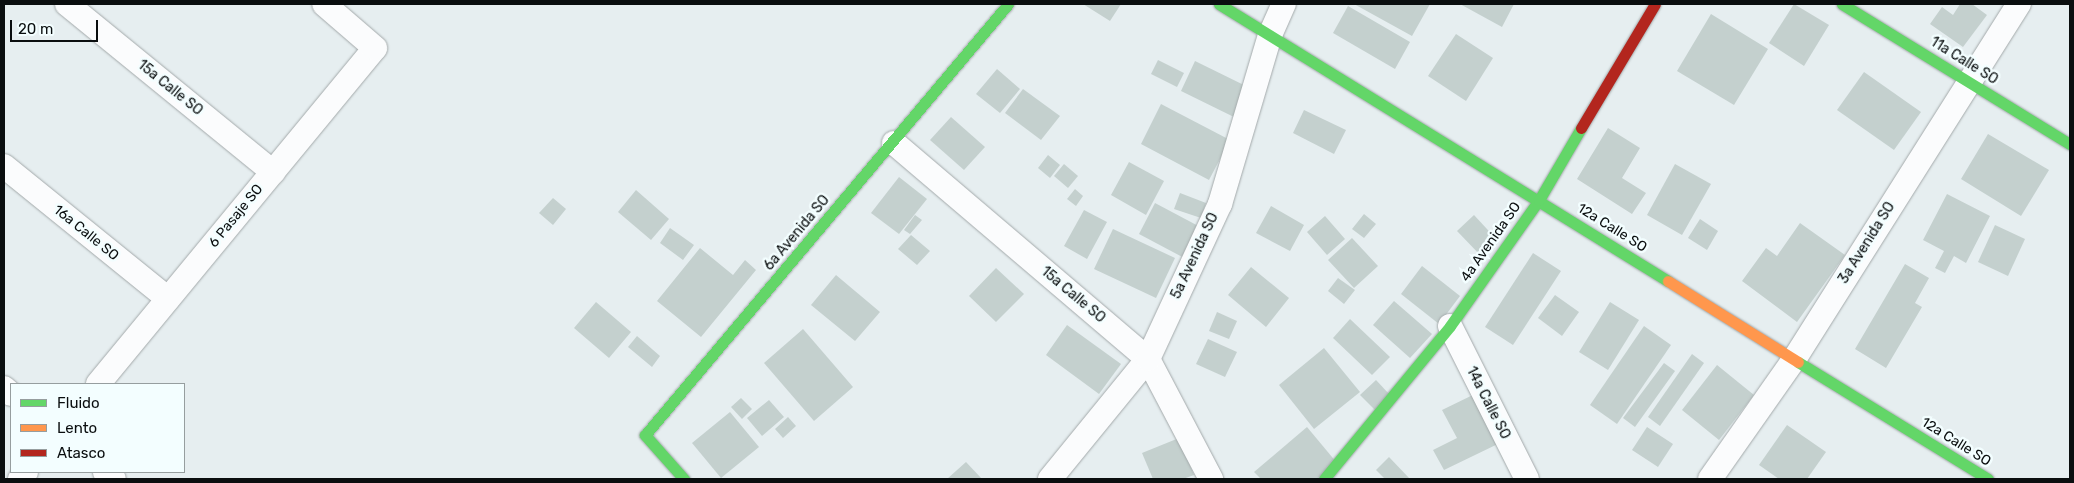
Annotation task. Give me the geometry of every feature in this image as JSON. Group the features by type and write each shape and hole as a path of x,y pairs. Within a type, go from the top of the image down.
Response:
{"street":[{"name":"15a Calle SO","path":"67,4 273,172"},
{"name":"6 Pasaje SO","path":"99,383 375,48 324,4"},
{"name":"6a Avenida SO","path":"684,479 646,435 1008,4"},
{"name":"12a Calle SO","path":"1219,4 1795,358 1988,479"},
{"name":"5a Avenida SO","path":"1050,479 1148,359 1220,204 1270,35 1284,4"},
{"name":"4a Avenida SO","path":"1324,479 1450,326 1538,200 1655,4"},
{"name":"11a Calle SO","path":"1842,4 2070,144"},
{"name":"3a Avenida SO","path":"1710,479 1795,358 2019,4"},
{"name":"15a Calle SO","path":"894,142 1148,359 1211,479"},
{"name":"16a Calle SO","path":"4,166 168,299"},
{"name":"14a Calle SO","path":"1450,326 1527,479"}],"building":[{"path":"1083,4 1121,4 1110,21"},
{"path":"1354,4 1430,4 1412,36"},
{"path":"1460,4 1514,4 1502,27"},
{"path":"1794,4 1829,25 1804,66 1769,43"},
{"path":"1960,4 1972,4 1987,15 1963,47 1930,24 1942,7 1953,15"},
{"path":"1348,6 1410,42 1395,69 1333,33"},
{"path":"1711,14 1768,49 1734,105 1677,71"},
{"path":"1456,34 1493,58 1466,101 1428,76"},
{"path":"1158,60 1184,73 1177,87 1151,74"},
{"path":"1195,61 1252,89 1238,119 1181,91"},
{"path":"997,69 1020,89 1000,113 976,94"},
{"path":"1864,72 1921,112 1894,150 1837,110"},
{"path":"1023,89 1060,116 1041,140 1005,113"},
{"path":"1161,104 1230,140 1209,180 1141,144"},
{"path":"1304,110 1346,130 1334,154 1293,133"},
{"path":"951,117 985,147 964,170 930,140"},
{"path":"1608,128 1640,148 1622,178 1646,193 1632,214 1577,179"},
{"path":"1988,134 2049,170 2021,216 1961,179"},
{"path":"1048,155 1060,165 1050,178 1038,168"},
{"path":"1129,162 1164,181 1146,215 1111,195"},
{"path":"1064,164 1078,176 1068,188 1054,176"},
{"path":"1675,164 1711,184 1682,235 1647,215"},
{"path":"899,177 927,199 899,234 871,213"},
{"path":"1075,189 1083,196 1076,206 1067,199"},
{"path":"636,190 669,219 651,240 618,212"},
{"path":"1180,193 1206,203 1201,218 1174,209"},
{"path":"1947,194 1990,216 1966,263 1954,256 1945,273 1935,268 1944,251 1923,240"},
{"path":"553,198 566,209 553,225 539,213"},
{"path":"1155,203 1204,229 1188,260 1139,234"},
{"path":"1271,206 1304,225 1290,251 1256,233"},
{"path":"1084,210 1107,222 1087,259 1064,246"},
{"path":"1364,214 1376,224 1364,238 1352,229"},
{"path":"915,215 922,220 910,234 904,230"},
{"path":"1474,215 1499,242 1482,257 1457,231"},
{"path":"1325,216 1345,239 1327,255 1307,232"},
{"path":"1700,219 1718,231 1707,250 1688,238"},
{"path":"1800,223 1845,255 1797,322 1742,281 1766,248 1777,256"},
{"path":"1995,225 2025,239 2008,276 1978,262"},
{"path":"670,228 694,245 683,260 660,243"},
{"path":"1113,229 1175,258 1156,298 1094,269"},
{"path":"911,235 930,251 917,265 898,249"},
{"path":"1352,238 1378,266 1354,288 1328,260"},
{"path":"700,248 733,275 745,260 756,270 701,337 657,301"},
{"path":"1533,253 1561,271 1513,345 1485,327"},
{"path":"1905,264 1929,278 1915,303 1922,307 1886,368 1855,349"},
{"path":"1422,266 1460,296 1439,324 1401,294"},
{"path":"1251,267 1289,298 1266,327 1228,295"},
{"path":"996,268 1024,294 996,322 969,296"},
{"path":"836,275 880,312 855,341 811,305"},
{"path":"1338,278 1355,290 1344,304 1328,291"},
{"path":"1555,295 1579,312 1562,336 1538,318"},
{"path":"1394,301 1432,334 1410,358 1373,325"},
{"path":"596,302 631,332 609,358 574,328"},
{"path":"1610,302 1639,320 1608,370 1579,352"},
{"path":"1217,312 1237,321 1229,339 1209,331"},
{"path":"1350,319 1390,357 1372,375 1333,338"},
{"path":"1067,325 1121,364 1099,394 1046,355"},
{"path":"1644,326 1671,345 1617,424 1590,405"},
{"path":"803,329 853,387 814,421 764,363"},
{"path":"637,336 660,356 652,367 628,347"},
{"path":"1208,339 1237,352 1225,377 1196,364"},
{"path":"1324,348 1360,392 1314,429 1279,385"},
{"path":"1692,354 1704,363 1660,426 1648,417"},
{"path":"1664,363 1675,371 1635,427 1623,418"},
{"path":"1717,365 1754,395 1719,440 1682,410"},
{"path":"1376,380 1390,395 1375,410 1360,395"},
{"path":"1479,392 1504,441 1444,470 1433,450 1457,438 1442,410"},
{"path":"741,398 752,409 742,419 731,407"},
{"path":"769,400 784,417 762,436 747,418"},
{"path":"730,412 759,447 721,478 692,443"},
{"path":"788,417 796,426 783,438 775,429"},
{"path":"1787,425 1826,452 1807,479 1779,479 1759,465"},
{"path":"1307,427 1337,463 1317,479 1261,479 1254,472"},
{"path":"1647,427 1673,444 1658,467 1632,450"},
{"path":"1179,438 1194,475 1183,479 1153,479 1142,453"},
{"path":"1389,457 1410,479 1385,479 1376,470"},
{"path":"966,462 982,479 947,479"}],"traffic: fast":[{"path":"684,479 645,435 1008,4"},
{"path":"1219,4 1668,281"},
{"path":"1842,4 2070,144"},
{"path":"1324,479 1450,326 1539,200 1581,128"},
{"path":"1798,362 1988,479"}],"traffic: slow":[{"path":"1668,281 1798,362"}],"traffic: jam":[{"path":"1581,128 1655,4"}]}
